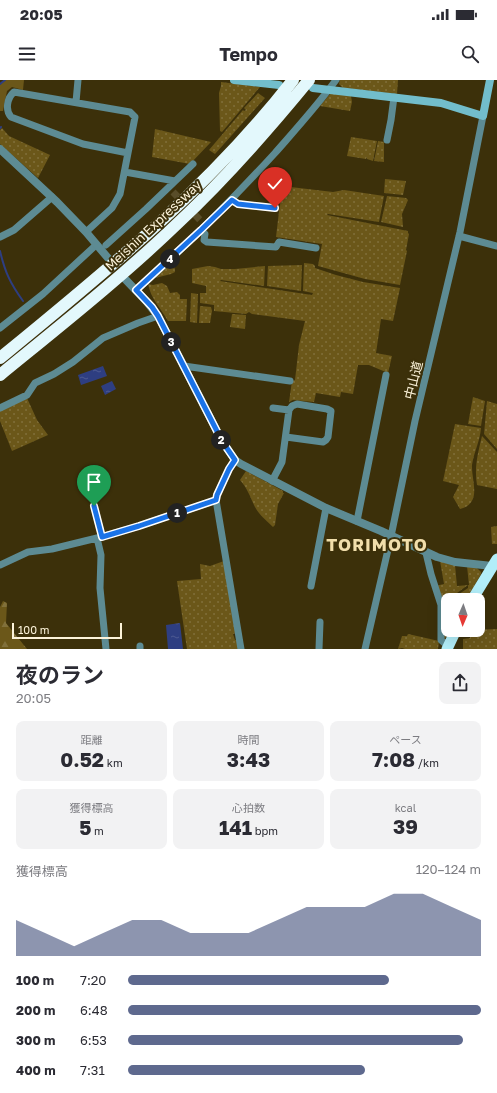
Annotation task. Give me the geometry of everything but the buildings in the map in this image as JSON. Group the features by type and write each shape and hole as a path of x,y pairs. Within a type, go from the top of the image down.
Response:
{"highway":[{"name":"Meishin Expressway","path":"0,358 128,252 169,214 246,136 293,80"},
{"name":"Meishin Expressway","path":"0,375 94,298 178,224 256,144 311,84"},
{"path":"476,593 495,563"},
{"path":"447,647 452,637"}],"main road":[{"path":"234,80 279,85"},
{"path":"311,84 329,89 441,103 483,116 490,80"}],"street":[{"path":"76,102 78,80"},
{"path":"136,290 232,200 305,119 336,80"},
{"path":"86,232 106,214 117,200 122,188 135,117 130,112 76,102 14,92 10,96 7,109 11,117 83,144 128,153"},
{"path":"387,140 394,97"},
{"name":"中山道","path":"365,649 415,421 459,236 483,116"},
{"path":"0,149 52,197 86,232 108,258"},
{"path":"106,245 171,190 175,181 193,164"},
{"path":"125,172 175,181"},
{"path":"0,237 14,230 52,197"},
{"path":"232,200 238,204 275,208"},
{"path":"203,226 205,234 204,240 207,242 276,247 279,242 316,248"},
{"path":"459,236 497,246"},
{"path":"0,328 43,294 96,245"},
{"path":"126,280 152,307 158,316 222,441 235,460 272,481 326,508 426,553 455,562 495,563"},
{"path":"0,408 28,395 35,383 54,374 73,362 103,338 158,316"},
{"path":"184,366 290,381"},
{"path":"357,521 386,375"},
{"path":"272,481 282,462 290,410 292,406 297,404 331,411 328,437 326,440 322,442 286,437"},
{"path":"273,408 290,410"},
{"path":"235,460 229,469 216,500 241,649"},
{"path":"0,565 28,552 52,549 100,538 216,500"},
{"path":"94,506 100,538 100,588 106,649"},
{"path":"312,586 326,508"},
{"path":"426,553 430,574 441,605 441,640 447,647"},
{"path":"319,649 320,622"}],"green space":[{"path":"5,80 24,80 23,90 12,87 7,91 3,111 0,111 0,85"},
{"path":"340,80 398,80 397,94 344,89 339,84"},
{"path":"221,82 260,87 222,132 220,131 219,93"},
{"path":"258,93 265,98 215,154 209,150 243,110 246,110 244,108"},
{"path":"331,93 351,96 352,102 350,111 320,106"},
{"path":"2,128 9,136 50,155 38,178 0,144 0,130"},
{"path":"155,129 211,142 190,164 152,157"},
{"path":"351,137 377,141 373,161 367,159 367,157 366,159 347,156"},
{"path":"378,141 384,142 384,162 374,161"},
{"path":"385,179 406,181 403,195 384,193"},
{"path":"282,186 333,192 344,190 384,196 379,222 327,215 408,231 407,251 400,285 365,279 318,266 322,244 276,237"},
{"path":"387,196 406,198 408,200 402,214 403,227 381,222"},
{"path":"174,258 175,272 155,278"},
{"path":"304,263 313,264 315,268 336,275 363,282 400,288 393,321 381,319 376,353 392,356 388,373 369,365 358,365 353,394 341,392 340,397 316,393 314,402 293,400 289,402 292,381 295,380 299,345 305,321 252,314 249,312 246,314 214,311 214,305 200,303 200,293 206,293 206,286 192,283 192,269 208,266 221,269 235,269 265,266 264,286 220,281 312,295 313,293 303,291"},
{"path":"302,265 301,291 267,286 268,266"},
{"path":"162,283 167,286 170,293 177,292 180,295 180,299 187,299 186,321 168,321 156,303 148,284 153,285"},
{"path":"191,293 198,294 197,323 190,322"},
{"path":"200,306 211,307 212,311 210,323 199,323"},
{"path":"232,314 246,315 245,329 230,327"},
{"path":"473,397 485,401 481,426 468,424"},
{"path":"27,398 37,420 48,435 12,451 0,421 0,411"},
{"path":"487,401 497,404 497,449 484,434"},
{"path":"455,424 481,428 472,465 474,496 467,506 460,509 453,497 459,485 443,481"},
{"path":"482,436 497,452 497,489 477,485 476,466"},
{"path":"246,471 283,491 284,493 278,504 275,525 273,527 262,517 240,480"},
{"path":"497,526 497,544 492,544 491,527"},
{"path":"224,561 236,633 233,634 235,640 237,640 239,649 187,649 177,581 201,579 200,564 210,566"},
{"path":"440,561 455,565 457,586 468,585 457,593 441,593 441,601 435,586 444,584"},
{"path":"467,566 477,568 481,572 470,593 460,593 468,588"},
{"path":"3,601 7,603 6,623 27,649 0,649 0,607"},
{"path":"485,629 497,629 497,649 463,649 463,639 470,637 485,637"},
{"path":"408,634 439,641 438,649 398,649 402,636 407,636"}],"water":[{"path":"103,366 107,376 81,385 78,375"},
{"path":"112,381 116,389 105,395 101,386"},
{"path":"180,623 183,649 168,649 166,625"}],"waterway":[{"path":"0,84 5,80"},
{"path":"0,251 8,277 23,301"}],"tunnel":[{"path":"173,192 201,221"}],"district":[{"name":"TORIMOTO","path":"377,545"}],"route":[{"path":"94,506 102,537 216,500 229,469 235,460 222,441 158,316 152,307 136,290 232,200 238,204 275,208"}]}
